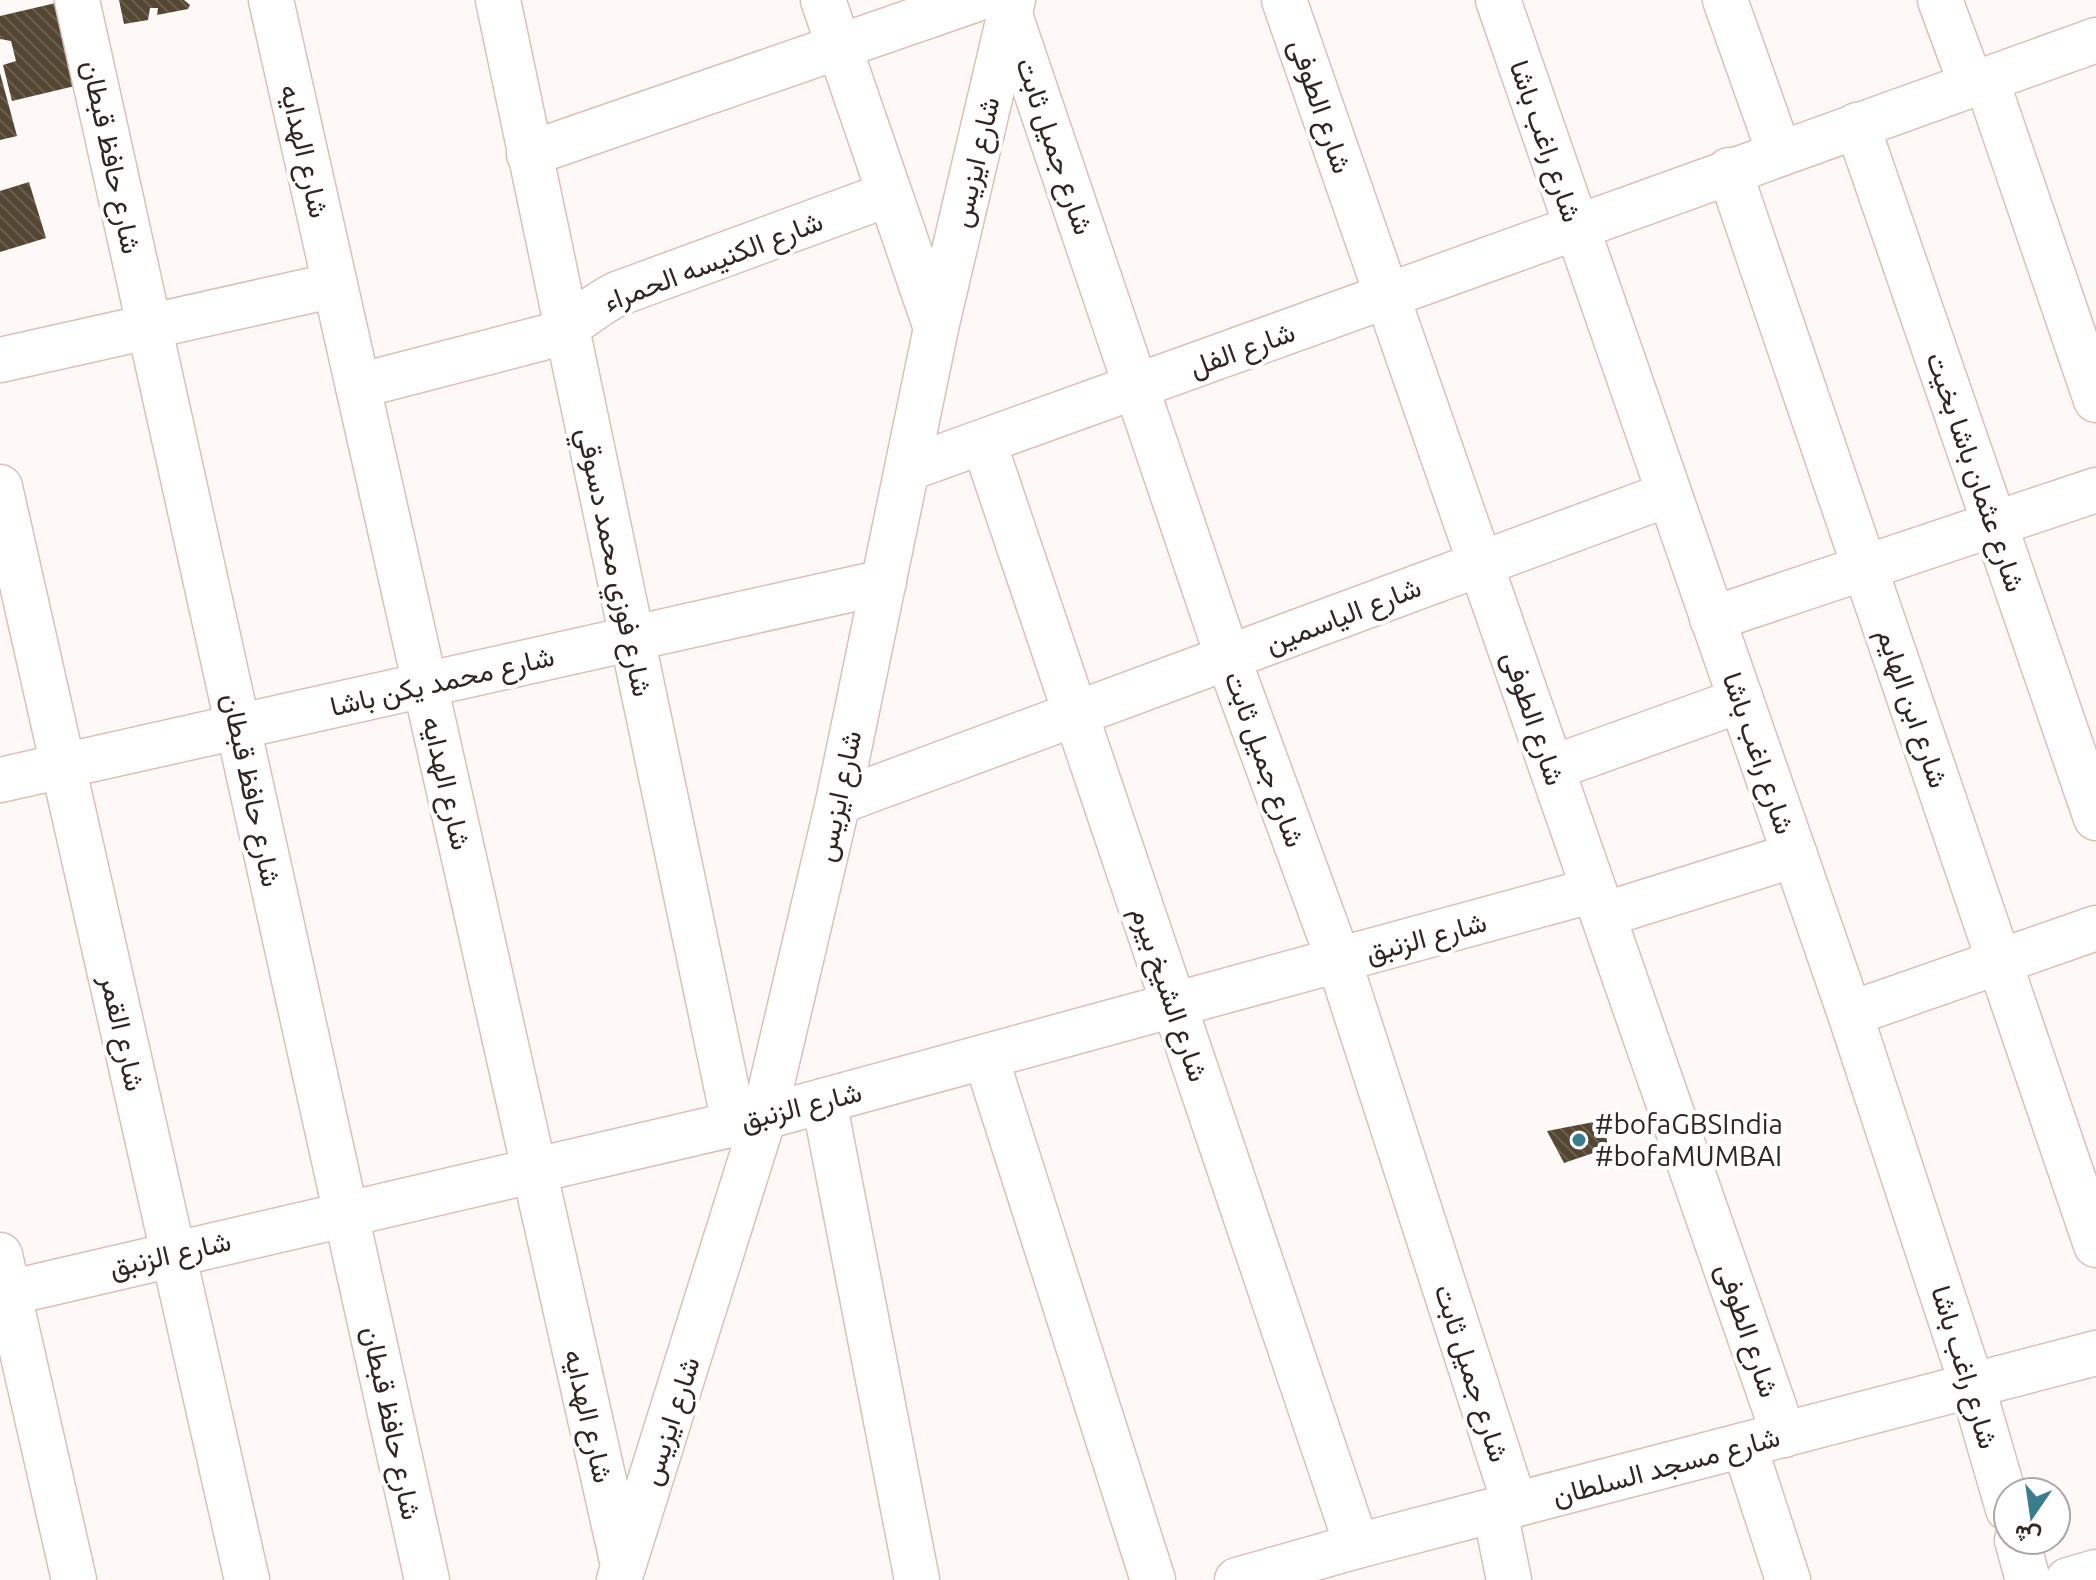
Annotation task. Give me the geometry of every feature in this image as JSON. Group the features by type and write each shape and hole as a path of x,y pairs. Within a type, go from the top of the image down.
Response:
{"street":[{"name":"شارع حافظ قبطان","path":"77,0 427,1580"},
{"name":"شارع الهدايه","path":"271,0 534,1171 621,1574"},
{"name":"شارع فوزي محمد دسوقي","path":"498,0 632,638 749,1120"},
{"path":"823,0 936,328"},
{"name":"شارع الطوفى","path":"1284,0 1599,902 1764,1440 1788,1580"},
{"name":"شارع راغب باشا","path":"1498,0 1850,1014 1972,1385 1998,1476"},
{"path":"1725,0 1779,152"},
{"path":"1940,0 1978,82 2096,400"},
{"path":"529,154 839,47 999,5"},
{"name":"شارع ايزيس","path":"621,1574 838,802 999,5"},
{"name":"شارع جميل ثابت","path":"999,5 1136,387 1228,658 1339,961 1505,1508 1509,1580"},
{"name":"شارع الفل","path":"907,469 2096,40"},
{"name":"شارع عثمان باشا بخيت","path":"1857,125 2096,818"},
{"name":"شارع ابن الهايم","path":"1729,170 2096,1245"},
{"name":"شارع الكنيسه الحمراء","path":"358,386 526,344 566,329 581,315 617,294 889,194"},
{"path":"0,360 335,285"},
{"name":"شارع الشيخ بيرم","path":"984,443 1357,1546"},
{"name":"شارع القمر","path":"0,487 247,1580"},
{"path":"1712,619 2096,490"},
{"name":"شارع الياسمين","path":"838,802 1669,494"},
{"name":"شارع محمد يكن باشا","path":"0,780 884,582"},
{"path":"1552,768 1741,700"},
{"name":"شارع الزنبق","path":"3,1281 173,1253 749,1120 1339,961 1795,855"},
{"path":"1850,1014 2096,928"},
{"path":"986,1058 1153,1580"},
{"path":"824,1101 917,1580"},
{"path":"3,1281 74,1580"},
{"name":"شارع مسجد السلطان","path":"1237,1580 2096,1353"},
{"path":"2021,1556 2028,1580"},
{"path":"2068,1580 2096,1572"}],"building":[{"path":"119,0 184,0 190,5 188,9 157,15 158,8 150,8 148,20 124,24"},
{"path":"60,2 79,85 12,101 3,65 16,61 11,41 0,39 0,16"},
{"path":"0,73 17,136 0,140"},
{"path":"29,182 46,238 0,252 0,191"},
{"name":"#bofaGBSIndia #bofaMUMBAI","path":"1604,1120 1608,1148 1564,1163 1547,1131"}],"place":[{"name":"#bofaGBSIndia #bofaMUMBAI","path":"1579,1140"}]}
